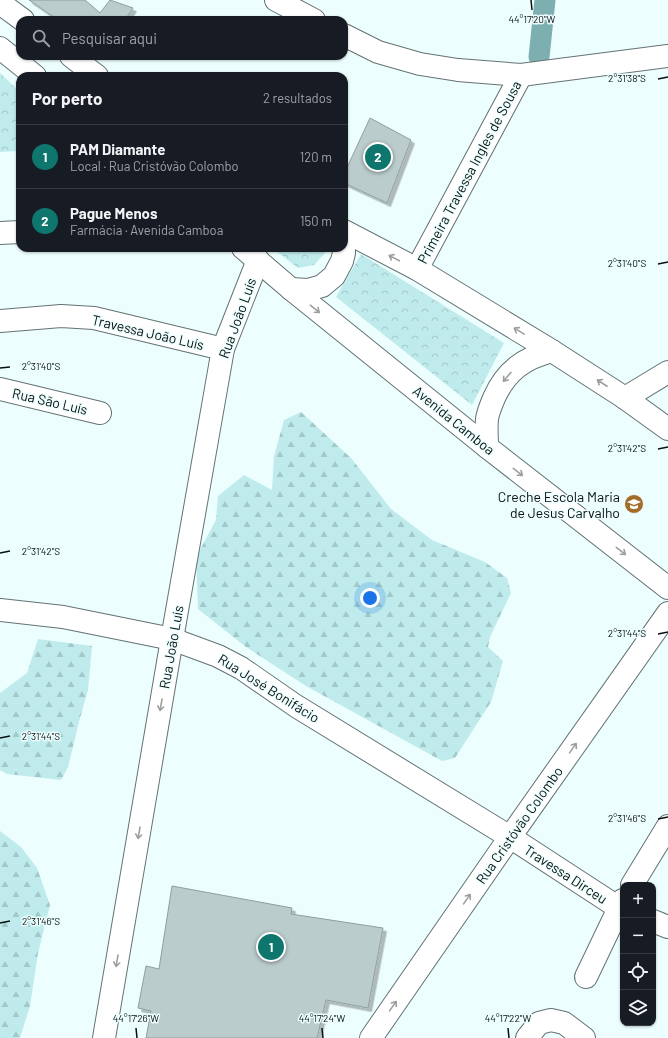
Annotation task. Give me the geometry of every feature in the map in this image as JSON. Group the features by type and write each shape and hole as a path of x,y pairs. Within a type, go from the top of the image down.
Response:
{"street":[{"path":"276,0 306,16"},
{"path":"0,3 18,16"},
{"name":"Primeira Travessa Ingles de Sousa","path":"348,37 378,52 420,64 458,70 521,75 668,56"},
{"path":"0,48 29,72"},
{"path":"76,60 92,72"},
{"name":"Primeira Travessa Ingles de Sousa","path":"417,269 521,75"},
{"path":"0,233 16,232"},
{"path":"348,233 417,269 552,351 625,398 668,429"},
{"path":"291,289 308,290 322,286 334,276 342,261 344,252"},
{"name":"Avenida Camboa","path":"250,254 291,289 487,447 668,588"},
{"name":"Rua João Luís","path":"104,1038 223,349 250,254"},
{"name":"Travessa João Luís","path":"0,321 62,316 94,318 223,349"},
{"path":"487,447 488,418 492,403 499,387 510,373 524,361 538,354 552,351"},
{"path":"625,398 668,372"},
{"name":"Rua São Luís","path":"0,389 100,413"},
{"name":"Rua José Bonifácio","path":"0,610 63,618 172,639 218,656 241,668 296,706 510,837"},
{"name":"Rua Cristóvão Colombo","path":"371,1038 668,613"},
{"path":"634,882 668,826"},
{"name":"Travessa Dirceu","path":"510,837 620,905"},
{"path":"586,977 620,910"},
{"path":"656,922 668,927"},
{"path":"527,1038 539,1023 551,1020 564,1023 584,1038"}],"green space":[{"path":"0,73 16,88 16,151 0,152"},
{"path":"277,252 325,252 314,265 298,268"},
{"path":"361,254 504,343 472,405 336,297"},
{"path":"301,412 351,458 391,509 432,540 485,562 507,578 511,593 490,637 488,647 503,661 491,702 455,758 442,761 306,686 246,647 198,609 196,557 216,520 218,496 244,475 272,490 274,456 284,420"},
{"path":"38,639 92,646 88,690 68,767 61,780 7,774 0,770 0,693 27,673"},
{"path":"0,831 21,847 37,868 50,905 38,953 30,1006 20,1038 0,1038"}],"building":[{"path":"29,0 85,0 100,13 110,0 133,8 128,16 52,16"},
{"path":"370,118 411,140 387,203 348,185 348,165"},
{"path":"172,886 292,908 291,914 383,928 368,1008 326,1000 317,1038 146,1038 151,1011 138,1008 146,966 159,969"}],"waterway":[{"path":"539,57 545,0"}],"place":[{"name":"Pague Menos","path":"378,157"},
{"name":"Creche Escola Maria de Jesus Carvalho","path":"634,504"},
{"name":"PAM Diamante","path":"271,947"}]}
